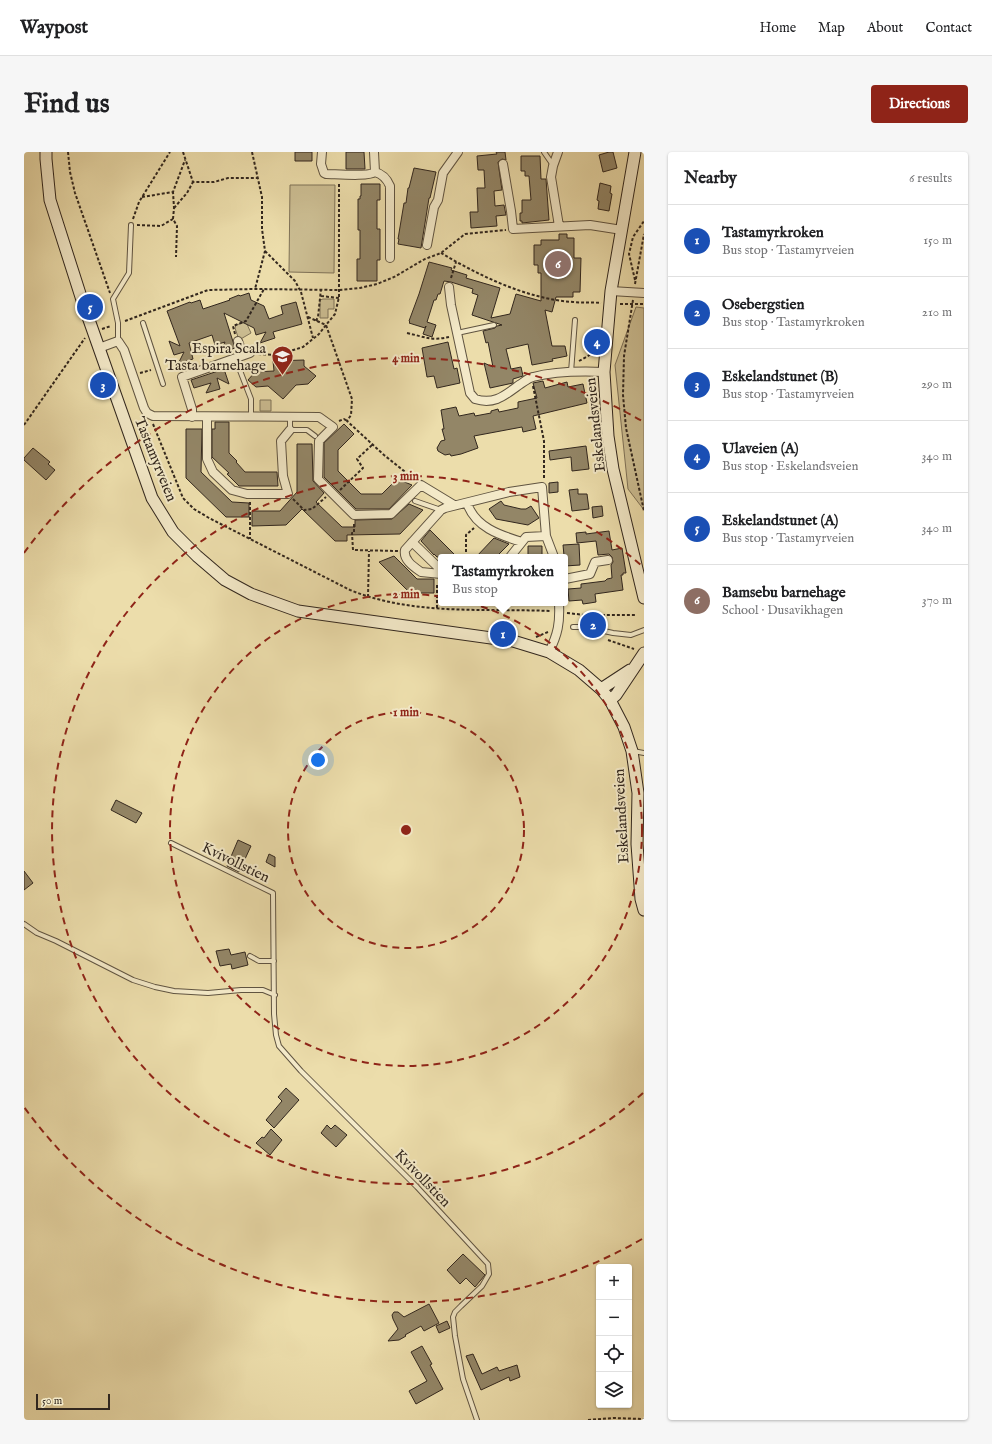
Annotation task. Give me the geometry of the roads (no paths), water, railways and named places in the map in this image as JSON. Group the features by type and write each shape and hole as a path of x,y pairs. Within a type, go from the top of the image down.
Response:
{"main road":[{"name":"Tastamyrveien","path":"46,152 50,200 82,300 152,498 173,532 197,556 225,580 251,594 298,611 513,641 549,652 579,670 601,689"},
{"name":"Eskelandsveien","path":"635,152 611,291 604,372 607,430 612,463 640,567 644,598"},
{"path":"610,700 616,696 644,653"},
{"path":"601,689 634,668"},
{"name":"Eskelandsveien","path":"601,689 610,700 624,727 632,751 638,793 637,844 644,910"}],"street":[{"path":"322,152 321,164 324,173 326,174 372,174 375,172 379,173 387,180 390,186 390,258"},
{"path":"374,152 375,172"},
{"path":"427,244 443,172 458,152"},
{"path":"558,152 551,177 559,226"},
{"path":"503,164 513,229 559,226 590,226 622,230"},
{"path":"449,287 451,305 470,393 474,400 484,402 495,400 507,394 531,377 571,368 604,372"},
{"path":"611,291 644,293"},
{"path":"99,348 118,341 124,350 144,408 151,416 319,417 333,427 319,441 318,479 354,515 391,514 421,485 454,505"},
{"path":"192,417 192,408 182,377 247,354 238,341"},
{"path":"207,417 207,458 213,472 232,490 250,494 288,494 283,476 281,441 290,430"},
{"path":"438,572 420,572 406,558 404,553 405,550 441,510 454,505 509,492 542,488 546,536 553,554"},
{"path":"467,503 472,514 479,523 494,532 522,542"},
{"path":"512,554 526,537 546,536"},
{"path":"412,542 438,570"},
{"path":"568,578 590,574 595,562 608,560"},
{"path":"549,652 555,641 558,630 560,620 559,606"}],"lane":[{"path":"544,152 553,166"},
{"path":"118,341 118,324 113,300 129,273 131,225"},
{"path":"571,368 574,320"},
{"path":"143,323 163,384"},
{"path":"458,334 494,326"},
{"path":"239,368 251,400 251,416"},
{"path":"290,417 290,430 307,430 315,436"},
{"path":"415,501 441,510"},
{"path":"573,627 586,627 631,635 644,630"},
{"path":"632,751 644,753"},
{"name":"Kvivollstien","path":"170,843 273,893 274,995 276,1035 279,1046 285,1054 417,1187 488,1264 489,1274 482,1286 455,1312 453,1318 463,1379 477,1420"},
{"path":"24,924 37,933 133,980 155,987 174,991 208,994 241,990 264,990 274,995"},
{"path":"250,956 259,961 274,961"}],"place":[{"name":"Bamsebu barnehage","path":"558,264"},
{"name":"Eskelandstunet (A)","path":"90,307"},
{"name":"Ulaveien (A)","path":"597,342"},
{"name":"Espira Scala Tasta barnehage","path":"282,376"},
{"name":"Eskelandstunet (B)","path":"103,385"},
{"name":"Osebergstien","path":"593,625"},
{"name":"Tastamyrkroken","path":"503,634"}]}
